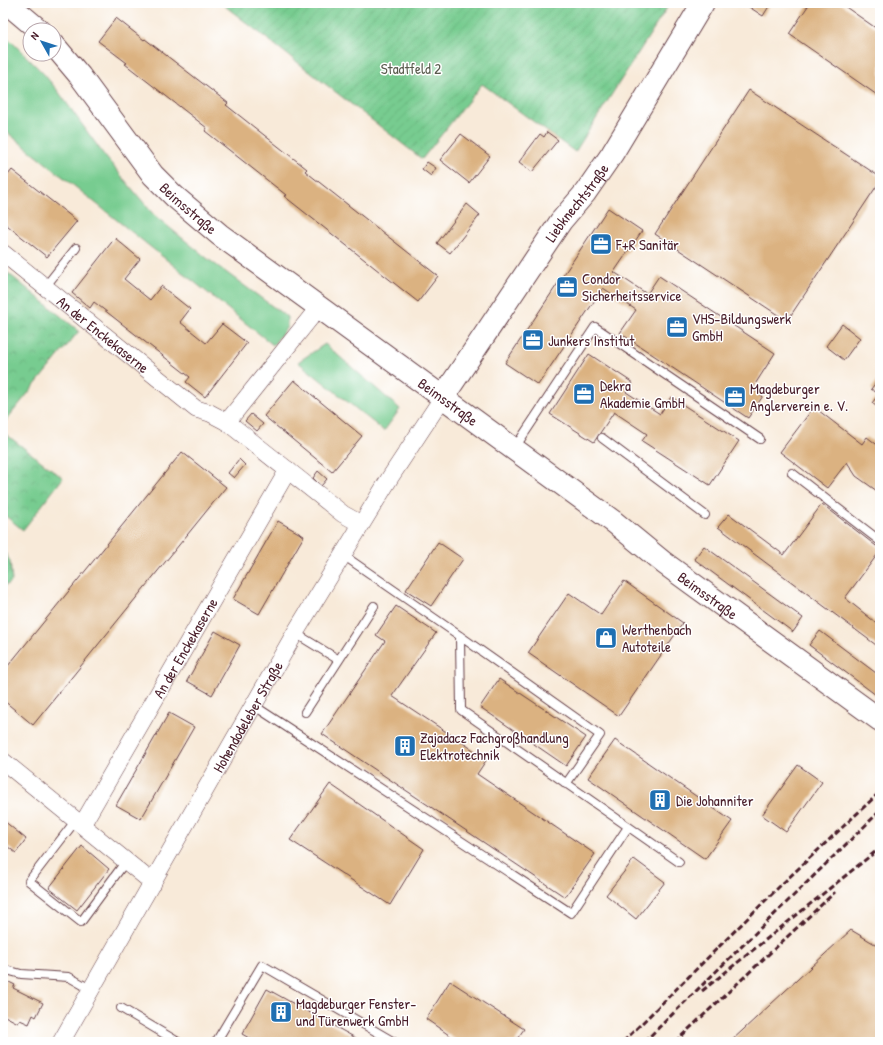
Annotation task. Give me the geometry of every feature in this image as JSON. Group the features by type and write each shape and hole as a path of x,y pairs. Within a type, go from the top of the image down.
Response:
{"street":[{"path":"7,3 30,22"},
{"name":"Liebknechtstraße","path":"443,397 561,221 585,193 607,160 703,3"},
{"name":"Beimsstraße","path":"62,55 80,76 144,164 169,190 220,235 614,522 664,563 880,720"},
{"name":"An der Enckekaserne","path":"3,253 196,410 210,413 227,422 343,514 361,524"},
{"path":"227,422 319,307"},
{"name":"Hohendodeleber Straße","path":"61,1042 295,633 361,524 443,397"},
{"name":"An der Enckekaserne","path":"79,823 288,470"},
{"path":"3,761 153,882"}],"lane":[{"path":"45,287 76,248"},
{"path":"514,450 594,327 760,439"},
{"path":"602,438 705,515"},
{"path":"792,473 880,541"},
{"path":"343,555 600,736 566,784"},
{"path":"305,712 374,606"},
{"path":"295,633 339,660"},
{"path":"460,636 461,710 679,862"},
{"path":"253,705 570,913 628,827"},
{"path":"79,823 29,881 81,922 126,861"},
{"path":"216,1042 262,965 394,1042"},
{"path":"3,969 21,974 69,977 90,990"},
{"path":"121,1008 178,1042"}],"green space":[{"name":"Stadtfeld 2","path":"221,3 670,3 575,152 482,84 422,159"},
{"path":"3,33 22,52 22,62 32,62 58,91 104,155 154,215 208,259 287,317 287,327 273,345 3,129"},
{"path":"3,269 79,331 3,424"},
{"path":"325,344 400,409 384,431 298,362"},
{"path":"3,432 63,478 23,530 3,514"},
{"path":"3,550 10,561 12,581 3,586"}],"building":[{"path":"743,3 771,3 763,16"},
{"path":"810,3 840,3 880,31 880,97 789,34"},
{"path":"116,18 228,103 226,105 307,169 305,171 438,276 418,302 284,196 286,195 205,131 207,128 98,41"},
{"path":"749,90 880,177 880,181 787,321 655,234"},
{"path":"547,132 558,140 532,172 519,162 540,134 544,137"},
{"path":"461,134 490,156 469,183 440,160"},
{"path":"427,162 436,168 431,176 422,169"},
{"path":"12,170 77,221 47,257 3,222 3,181"},
{"path":"467,204 480,215 450,253 437,243"},
{"path":"608,208 642,231 614,272 647,294 659,276 775,353 752,389 763,396 748,418 620,333 636,310 603,288 538,385 505,363"},
{"path":"115,238 140,259 124,279 150,300 161,286 190,309 180,322 206,343 222,324 247,343 205,397 186,382 190,377 94,302 90,308 72,293"},
{"path":"842,324 860,338 844,360 826,346"},
{"path":"589,354 633,383 626,392 660,414 671,397 739,441 710,485 642,441 647,434 614,412 594,442 550,414"},
{"path":"880,377 880,409 872,403 879,394 871,389"},
{"path":"294,380 362,436 332,472 264,416"},
{"path":"814,407 862,444 867,437 880,447 880,487 877,491 856,476 847,462 827,488 780,452"},
{"path":"251,414 263,424 257,431 245,421"},
{"path":"182,452 226,487 33,725 3,700 3,672"},
{"path":"239,459 245,465 234,478 228,473"},
{"path":"318,471 327,479 321,486 313,478"},
{"path":"822,504 880,549 845,598 880,626 880,648 718,527 729,514 784,555"},
{"path":"278,521 304,536 259,614 233,599"},
{"path":"438,542 463,559 431,606 406,590"},
{"path":"704,546 803,618 793,632 694,559"},
{"name":"Werthenbach Autoteile","path":"624,581 683,623 619,716 528,653 569,593 601,615"},
{"path":"396,606 436,633 392,696 487,759 477,774 595,854 565,897 322,734 385,641 376,635"},
{"path":"215,631 240,645 212,695 187,681"},
{"path":"820,631 880,676 880,698 809,645"},
{"path":"499,679 586,737 566,766 480,707"},
{"path":"169,713 194,727 141,819 116,805"},
{"name":"Die Johanniter","path":"615,740 732,821 705,859 588,778"},
{"path":"798,765 822,782 786,832 762,815"},
{"path":"330,784 424,849 390,905 290,840"},
{"path":"3,820 26,839 16,853 4,844 3,845"},
{"path":"82,846 109,869 77,910 49,888"},
{"path":"634,859 665,882 636,919 606,895"},
{"path":"851,930 880,947 880,1042 730,1042"},
{"path":"3,979 15,985 13,988 43,1003 36,1017 33,1015 29,1024 20,1020 18,1023 3,1015"},
{"path":"450,981 524,1029 515,1042 459,1042 426,1019"},
{"name":"Magdeburger Fenster- und Türenwerk GmbH","path":"267,989 363,1042 256,1042 242,1034"}],"railway":[{"path":"623,1042 782,884 880,792"},
{"path":"644,1042 880,811"},
{"path":"702,991 880,848"},
{"path":"675,1042 835,892"}],"place":[{"name":"F+R Sanitär","path":"601,244"},
{"name":"Condor Sicherheitsservice","path":"567,287"},
{"name":"VHS-Bildungswerk GmbH","path":"677,327"},
{"name":"Junkers Institut","path":"533,340"},
{"name":"Dekra Akademie GmbH","path":"584,394"},
{"name":"Magdeburger Anglerverein e. V.","path":"735,397"},
{"name":"Werthenbach Autoteile","path":"606,638"},
{"name":"Zajadacz Fachgroßhandlung Elektrotechnik","path":"405,746"},
{"name":"Die Johanniter","path":"660,800"},
{"name":"Magdeburger Fenster- und Türenwerk GmbH","path":"281,1012"}]}
